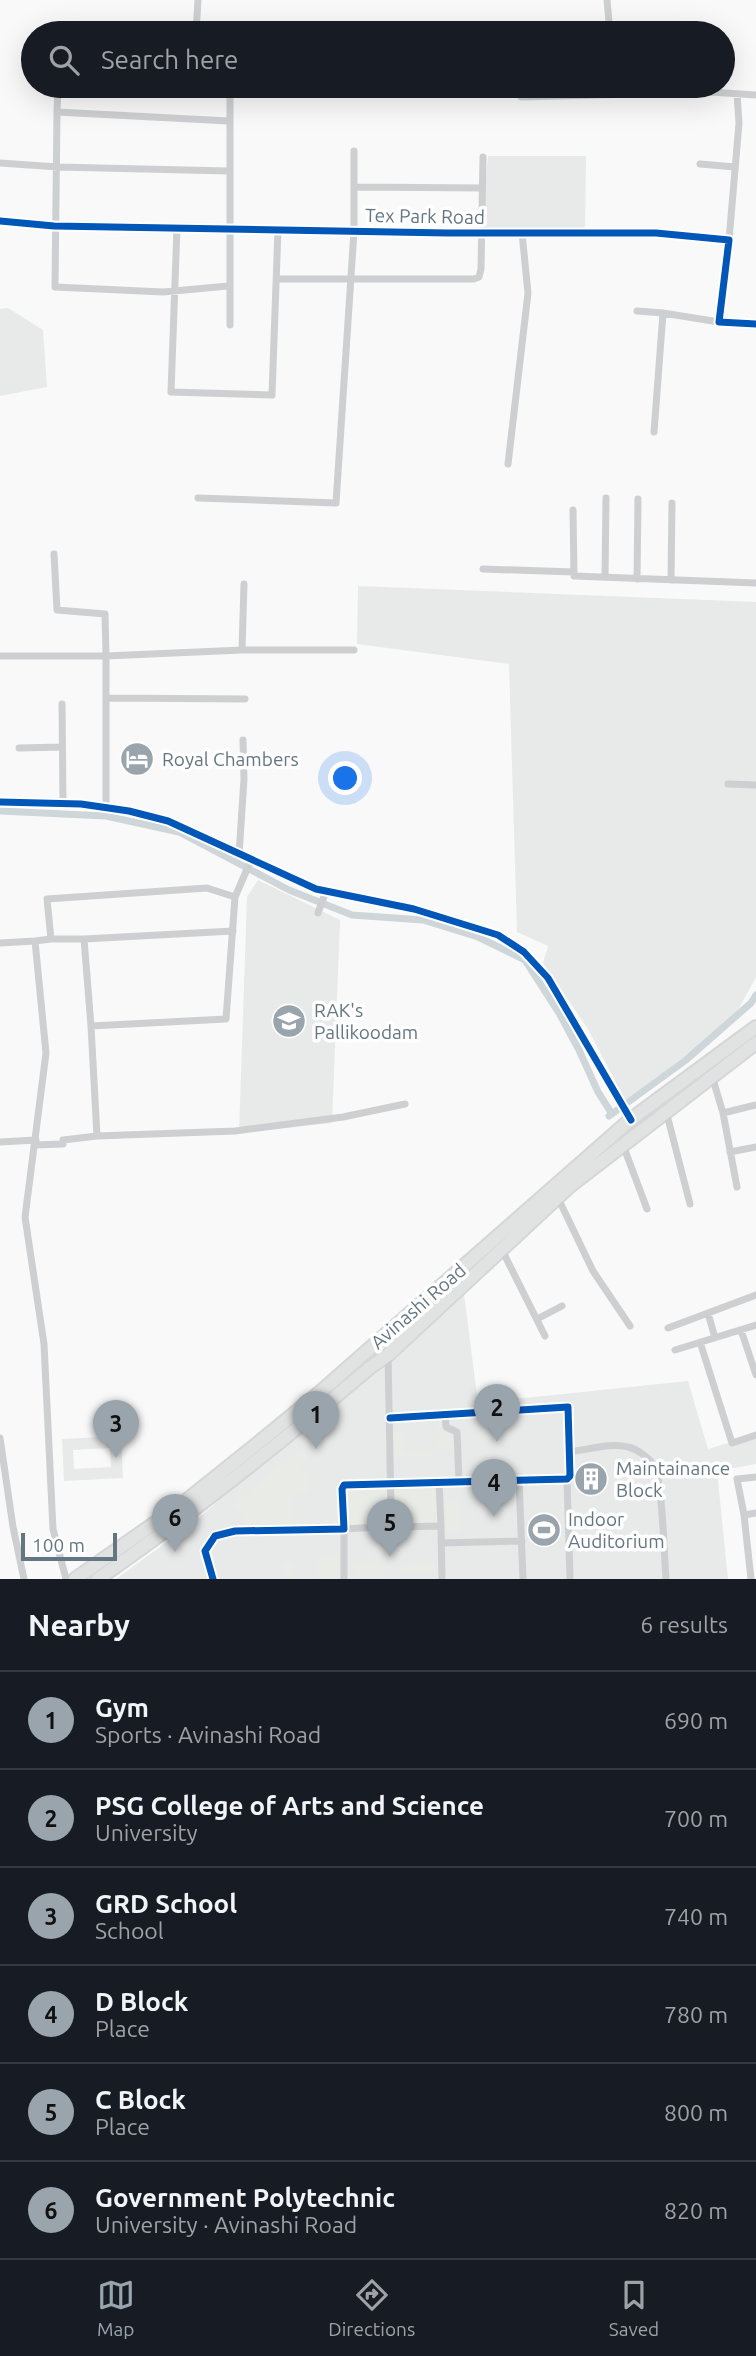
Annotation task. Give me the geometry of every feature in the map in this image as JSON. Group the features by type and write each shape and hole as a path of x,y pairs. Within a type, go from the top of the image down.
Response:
{"main road":[{"name":"Avinashi Road","path":"75,1579 182,1504 312,1400 628,1115 756,1027"},
{"name":"Avinashi Road","path":"98,1579 149,1544 256,1462 388,1355 558,1198 666,1110 756,1043"}],"street":[{"path":"197,21 198,0"},
{"path":"607,0 609,21"},
{"path":"719,322 735,167 737,94 756,94"},
{"path":"58,98 55,287 176,292 228,286"},
{"path":"230,98 230,325"},
{"path":"57,112 229,121"},
{"path":"198,498 336,503 354,231 354,151"},
{"path":"278,279 479,277 484,157"},
{"path":"0,163 229,171"},
{"path":"700,164 735,167"},
{"path":"354,187 482,188"},
{"name":"Tex Park Road","path":"0,221 54,226 656,233 729,240"},
{"path":"177,228 171,392 272,395 278,229"},
{"path":"508,464 528,293 522,233"},
{"path":"637,312 756,324"},
{"path":"654,432 663,313"},
{"path":"605,577 606,498"},
{"path":"637,579 638,499"},
{"path":"671,580 672,503"},
{"path":"573,510 574,576 756,583"},
{"path":"54,554 57,610 105,614 106,807"},
{"path":"483,569 574,572"},
{"path":"242,650 244,584"},
{"path":"0,656 354,650"},
{"path":"106,698 245,699"},
{"path":"62,704 63,804"},
{"path":"239,855 244,779 243,740"},
{"path":"19,748 62,747"},
{"path":"729,784 756,785"},
{"path":"0,802 129,810 168,821 325,895 414,909 498,935 524,952 548,978 628,1115"},
{"path":"91,1026 226,1019 235,897 250,861"},
{"path":"51,939 47,899 207,888 235,897"},
{"path":"319,911 325,895"},
{"path":"0,943 233,931"},
{"path":"84,939 97,1136"},
{"path":"35,941 46,1052 25,1217 44,1344 53,1529 66,1579"},
{"path":"712,1076 723,1113 737,1187"},
{"path":"0,1142 63,1144 63,1140 97,1136 235,1130 343,1117 405,1104"},
{"path":"723,1113 756,1105"},
{"path":"666,1110 690,1204"},
{"path":"623,1145 647,1209"},
{"path":"730,1152 756,1147"},
{"path":"558,1198 593,1271 630,1326"},
{"path":"502,1250 545,1336"},
{"path":"668,1328 756,1295"},
{"path":"537,1319 562,1306"},
{"path":"708,1313 715,1338"},
{"path":"675,1350 756,1325"},
{"path":"741,1330 756,1376"},
{"path":"700,1342 732,1443 756,1435"},
{"path":"388,1355 391,1512 401,1527"},
{"path":"390,1418 568,1407 570,1579"},
{"path":"445,1414 446,1427 457,1432 459,1482"},
{"path":"0,1438 13,1527 24,1579"},
{"path":"569,1452 628,1446 641,1453 655,1466 666,1579"},
{"path":"751,1579 752,1560 737,1479 756,1477"},
{"path":"344,1579 344,1485 567,1479"},
{"path":"519,1480 523,1579"},
{"path":"439,1482 442,1579"},
{"path":"379,1527 391,1512"},
{"path":"744,1515 756,1513"},
{"path":"214,1579 205,1551 215,1536 235,1531 441,1526"},
{"path":"441,1543 522,1541"}],"shaded area":[{"path":"488,156 586,156 585,233 481,232"},
{"path":"8,308 43,330 47,387 0,396 0,309"},
{"path":"358,586 756,602 756,977 731,1023 625,1100 588,1029 543,963 548,946 517,932 509,664 357,644"},
{"name":"RAK's Pallikoodam","path":"258,880 340,920 332,1123 239,1133 247,897"},
{"path":"464,1294 478,1403 688,1381 708,1449 756,1435 756,1464 717,1471 728,1579 116,1579 190,1525"},
{"path":"438,1416 443,1417 454,1431 455,1450 439,1448"},
{"path":"403,1432 403,1452 433,1452 433,1457 393,1458 392,1433"},
{"path":"121,1436 123,1478 64,1481 62,1439","holes":["110,1448 111,1467 74,1469 73,1450"]},
{"path":"303,1447 305,1457 302,1473 308,1473 309,1492 294,1497 294,1523 244,1525 243,1516 231,1506"},
{"path":"436,1484 438,1522 401,1523 393,1511 393,1486"},
{"path":"388,1486 389,1511 378,1525 346,1526 344,1487"},
{"path":"445,1502 460,1502 461,1532 446,1532"},
{"path":"319,1556 339,1556 340,1579 319,1579"},
{"path":"282,1563 294,1563 295,1579 283,1579"},
{"path":"436,1563 436,1573 400,1574 400,1565"},
{"path":"353,1564 384,1564 384,1577 353,1577"}],"waterway":[{"path":"0,811 106,816 179,832 289,890 352,915 423,920 478,937 525,960 559,1013 598,1092 612,1114"},
{"path":"609,1116 686,1060 751,1003 756,995"}],"cycle path":[{"path":"0,221 54,226 447,233 656,233 729,240 719,322 756,324"},
{"path":"0,802 81,804 129,811 168,821 316,889 414,909 498,935 524,952 548,978 631,1120"},
{"path":"213,1579 205,1551 215,1536 235,1531 344,1529 344,1485 567,1479 570,1476 568,1407 390,1418"}],"place":[{"name":"Royal Chambers","path":"137,759"},
{"name":"RAK's Pallikoodam","path":"289,1021"},
{"name":"PSG College of Arts and Science","path":"497,1442"},
{"name":"Gym","path":"316,1449"},
{"name":"GRD School","path":"116,1458"},
{"name":"Maintainance Block","path":"591,1479"},
{"name":"D Block","path":"494,1517"},
{"name":"Indoor Auditorium","path":"544,1530"},
{"name":"Government Polytechnic","path":"175,1552"},
{"name":"C Block","path":"390,1557"}]}
